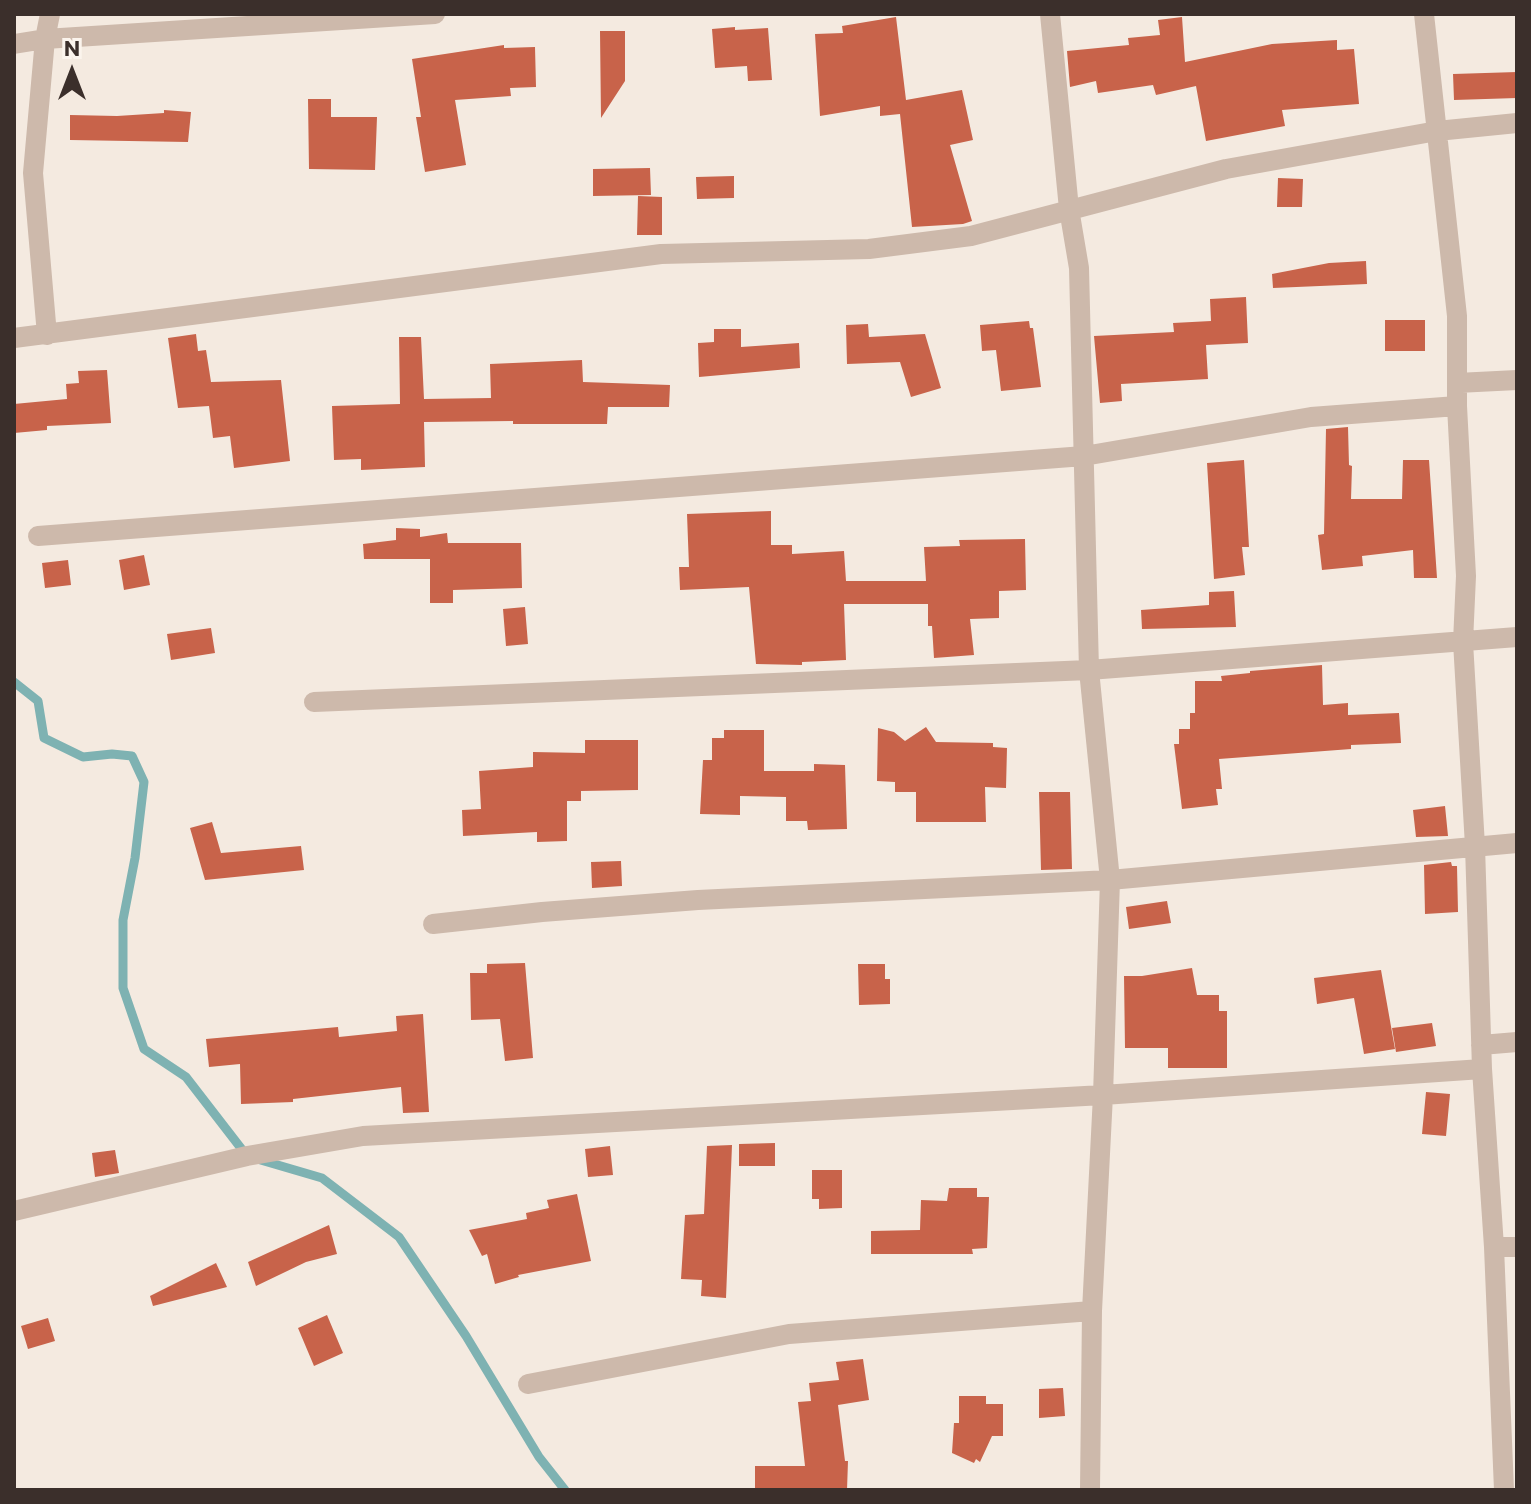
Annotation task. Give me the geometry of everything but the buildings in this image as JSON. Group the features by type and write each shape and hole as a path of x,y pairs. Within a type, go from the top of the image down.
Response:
{"street":[{"path":"47,335 33,173 50,14"},
{"path":"14,44 45,39 435,14"},
{"path":"1050,14 1069,209 1079,268 1089,670 1110,880 1092,1311 1090,1490"},
{"path":"1424,14 1457,316 1457,406 1466,576 1463,642 1504,1490"},
{"path":"14,338 661,254 869,249 971,236 1226,169 1437,131 1517,123"},
{"path":"1457,383 1517,380"},
{"path":"38,536 1084,456 1311,417 1457,406"},
{"path":"314,702 1089,670 1517,637"},
{"path":"433,924 698,900 1110,880 1517,843"},
{"path":"1481,1045 1517,1042"},
{"path":"14,1211 247,1156 363,1136 1103,1095 1482,1069"},
{"path":"1494,1247 1517,1247"},
{"path":"528,1384 789,1334 1092,1311"}],"waterway":[{"path":"14,682 38,701 44,738 83,757 112,754 132,756 144,782 135,858 123,920 123,988 144,1049 186,1077 247,1156 322,1178 399,1237 466,1336 539,1457 565,1490"}]}
